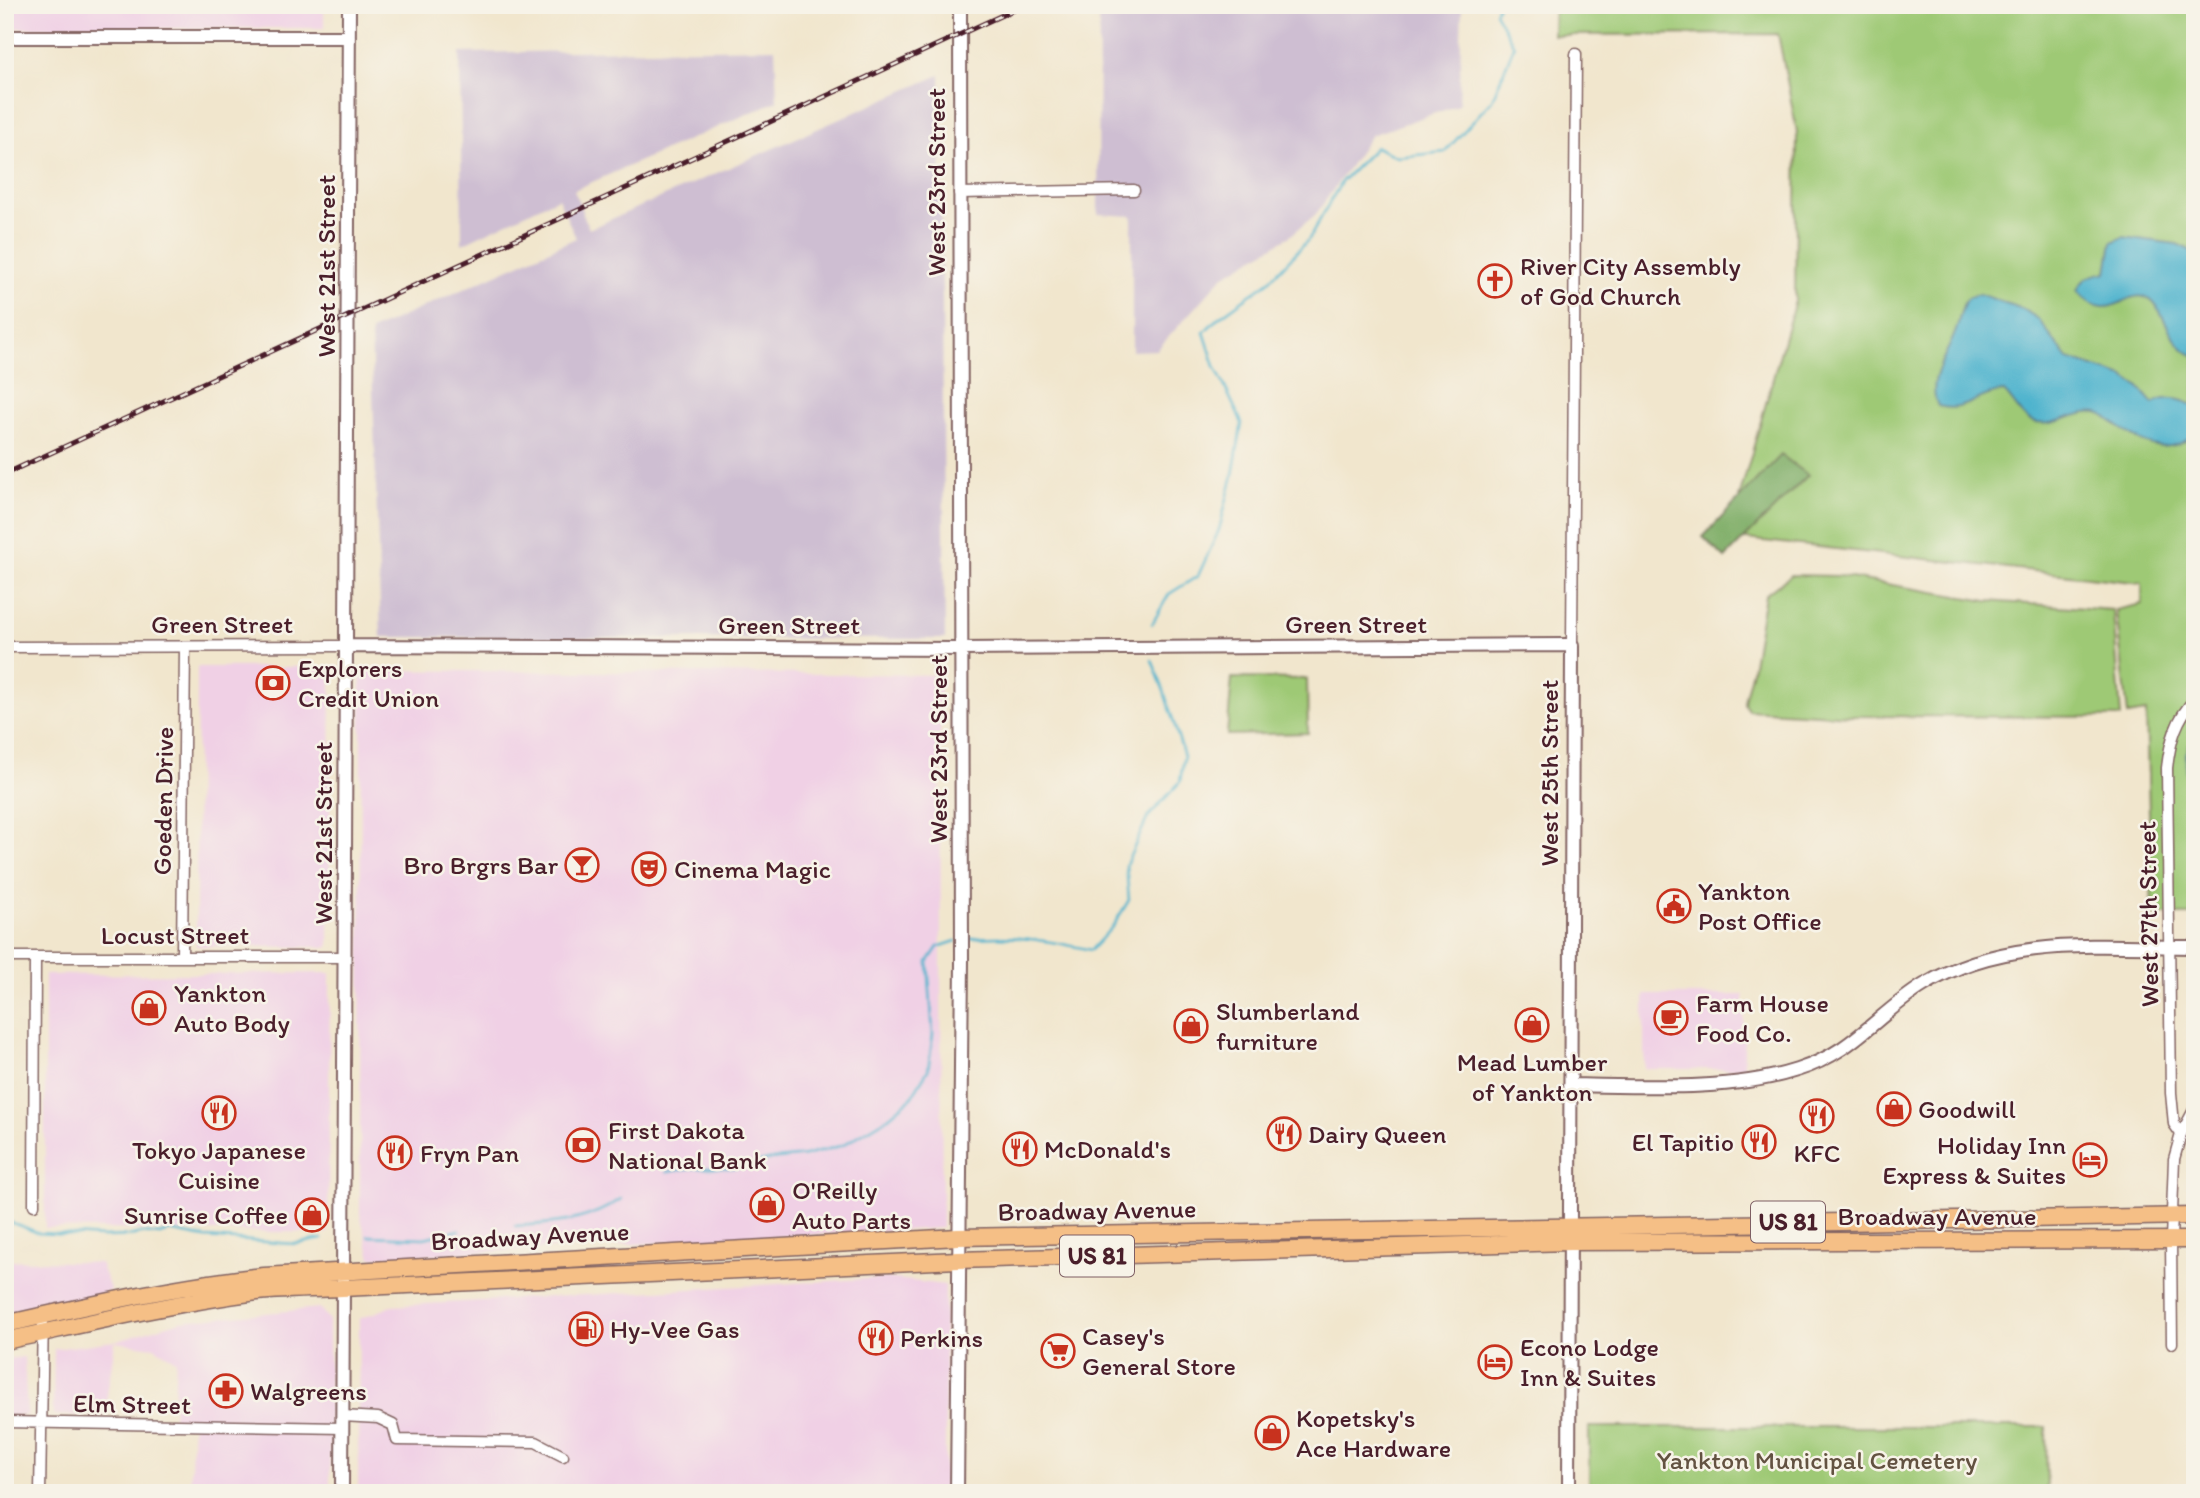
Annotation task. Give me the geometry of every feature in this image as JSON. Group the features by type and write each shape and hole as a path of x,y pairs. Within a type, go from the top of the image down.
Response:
{"highway":[{"name":"Broadway Avenue","path":"5,1340 173,1305 260,1292 1570,1233 2195,1216"},
{"name":"Broadway Avenue","path":"5,1324 216,1280 958,1237 1570,1233 2195,1240"}],"street":[{"name":"West 21st Street","path":"342,1493 349,5"},
{"name":"West 23rd Street","path":"957,1493 962,960 960,5"},
{"path":"5,37 349,37"},
{"name":"West 25th Street","path":"1569,1493 1576,54"},
{"path":"959,193 1134,190"},
{"name":"Green Street","path":"5,647 960,649 1573,645"},
{"name":"Goeden Drive","path":"182,956 185,647"},
{"name":"West 27th Street","path":"2181,1134 2175,1127 2172,1110 2167,768 2173,733 2183,712 2195,699"},
{"path":"1570,1085 1707,1084 1781,1075 1815,1064 1834,1054 1853,1042 1916,990 1954,970 1983,959 2040,948 2195,947"},
{"name":"Locust Street","path":"5,957 345,957"},
{"path":"34,1205 35,957"},
{"name":"West 27th Street","path":"2172,1343 2171,1216 2174,1159 2181,1134 2195,1108"},
{"path":"40,1493 39,1424 43,1316"},
{"name":"Elm Street","path":"5,1422 342,1422 382,1425 395,1432 397,1440 537,1442 563,1456"}],"shaded area":[{"path":"5,5 324,5 324,28 5,28"},
{"path":"1099,5 1462,5 1459,105 1371,135 1316,214 1290,236 1223,276 1157,350 1132,351 1132,216 1098,214"},
{"path":"775,48 777,101 574,190 589,229 940,75 945,639 381,637 371,331 576,238 558,198 462,244 460,53"},
{"path":"197,667 331,667 329,947 196,946"},
{"path":"361,670 940,675 942,1228 371,1258 360,1214"},
{"path":"330,973 328,1233 45,1228 45,975"},
{"path":"1644,995 1744,995 1744,1069 1644,1069"},
{"path":"5,1260 100,1263 111,1291 47,1310 5,1317"},
{"path":"886,1278 945,1285 945,1493 358,1493 359,1319 392,1306"},
{"path":"320,1308 329,1320 330,1493 190,1493 193,1419 173,1419 176,1360 154,1347 115,1342 104,1416 53,1415 54,1349 115,1341 181,1321"},
{"path":"24,1357 27,1415 5,1417 5,1359"}],"green space":[{"path":"1554,5 2195,5 2195,915 2152,915 2146,712 2128,715 2116,610 2142,604 2142,583 1728,537 1795,301 1797,132 1778,34 1553,35"},
{"path":"1781,455 1808,475 1725,558 1703,537"},
{"path":"1791,575 1839,576 1987,601 2113,610 2121,717 1853,716 1748,710 1744,703 1765,595"},
{"path":"1232,678 1307,679 1308,733 1227,735"},
{"name":"Yankton Municipal Cemetery","path":"1589,1427 2046,1427 2047,1493 1589,1493"}],"water":[{"path":"2123,237 2177,244 2190,250 2195,256 2195,356 2178,343 2158,308 2147,298 2139,296 2108,307 2098,306 2088,302 2077,291 2085,279 2107,272 2112,242"},
{"path":"1979,294 2023,309 2038,319 2068,359 2124,377 2138,386 2153,404 2174,399 2194,406 2193,436 2172,446 2153,446 2135,438 2105,416 2095,413 2051,423 2033,422 2025,417 2004,392 1987,395 1957,407 1938,406 1934,387 1939,369 1965,301"},
{"path":"2195,732 2195,892 2186,754"}],"waterway":[{"path":"1152,624 1169,594 1198,576 1219,530 1233,475 1242,423 1215,366 1204,332 1218,318 1268,282 1309,239 1342,181 1376,147 1397,157 1445,152 1492,100 1514,46 1495,12 1498,5"},
{"path":"967,939 1014,937 1091,950 1113,926 1129,900 1126,865 1148,817 1180,782 1184,756 1152,660"},
{"path":"667,1172 691,1168 736,1168 769,1160 805,1156 843,1145 886,1119 911,1098 928,1070 933,1034 928,962 938,947 956,941"},
{"path":"515,1226 583,1217 621,1199"},
{"path":"5,1220 39,1233 103,1237 141,1233 160,1235 169,1231 205,1238 296,1244 322,1239"},
{"path":"368,1236 424,1238 459,1230"}],"railway":[{"path":"5,474 1024,5"}],"place":[{"name":"River City Assembly of God Church","path":"1495,281"},
{"name":"Explorers Credit Union","path":"273,683"},
{"name":"Bro Brgrs Bar","path":"582,865"},
{"name":"Cinema Magic","path":"649,869"},
{"name":"Yankton Post Office","path":"1674,906"},
{"name":"Yankton Auto Body","path":"149,1008"},
{"name":"Farm House Food Co.","path":"1671,1018"},
{"name":"Mead Lumber of Yankton","path":"1532,1025"},
{"name":"Slumberland furniture","path":"1191,1026"},
{"name":"Goodwill","path":"1894,1109"},
{"name":"Tokyo Japanese Cuisine","path":"219,1113"},
{"name":"KFC","path":"1817,1116"},
{"name":"Dairy Queen","path":"1284,1134"},
{"name":"El Tapitio","path":"1759,1142"},
{"name":"First Dakota National Bank","path":"583,1145"},
{"name":"McDonald's","path":"1020,1149"},
{"name":"Fryn Pan","path":"395,1153"},
{"name":"Holiday Inn Express & Suites","path":"2090,1160"},
{"name":"O'Reilly Auto Parts","path":"767,1205"},
{"name":"Sunrise Coffee","path":"312,1215"},
{"name":"Hy-Vee Gas","path":"586,1329"},
{"name":"Perkins","path":"876,1338"},
{"name":"Casey's General Store","path":"1058,1351"},
{"name":"Econo Lodge Inn & Suites","path":"1495,1362"},
{"name":"Walgreens","path":"226,1391"},
{"name":"Kopetsky's Ace Hardware","path":"1272,1433"}]}
